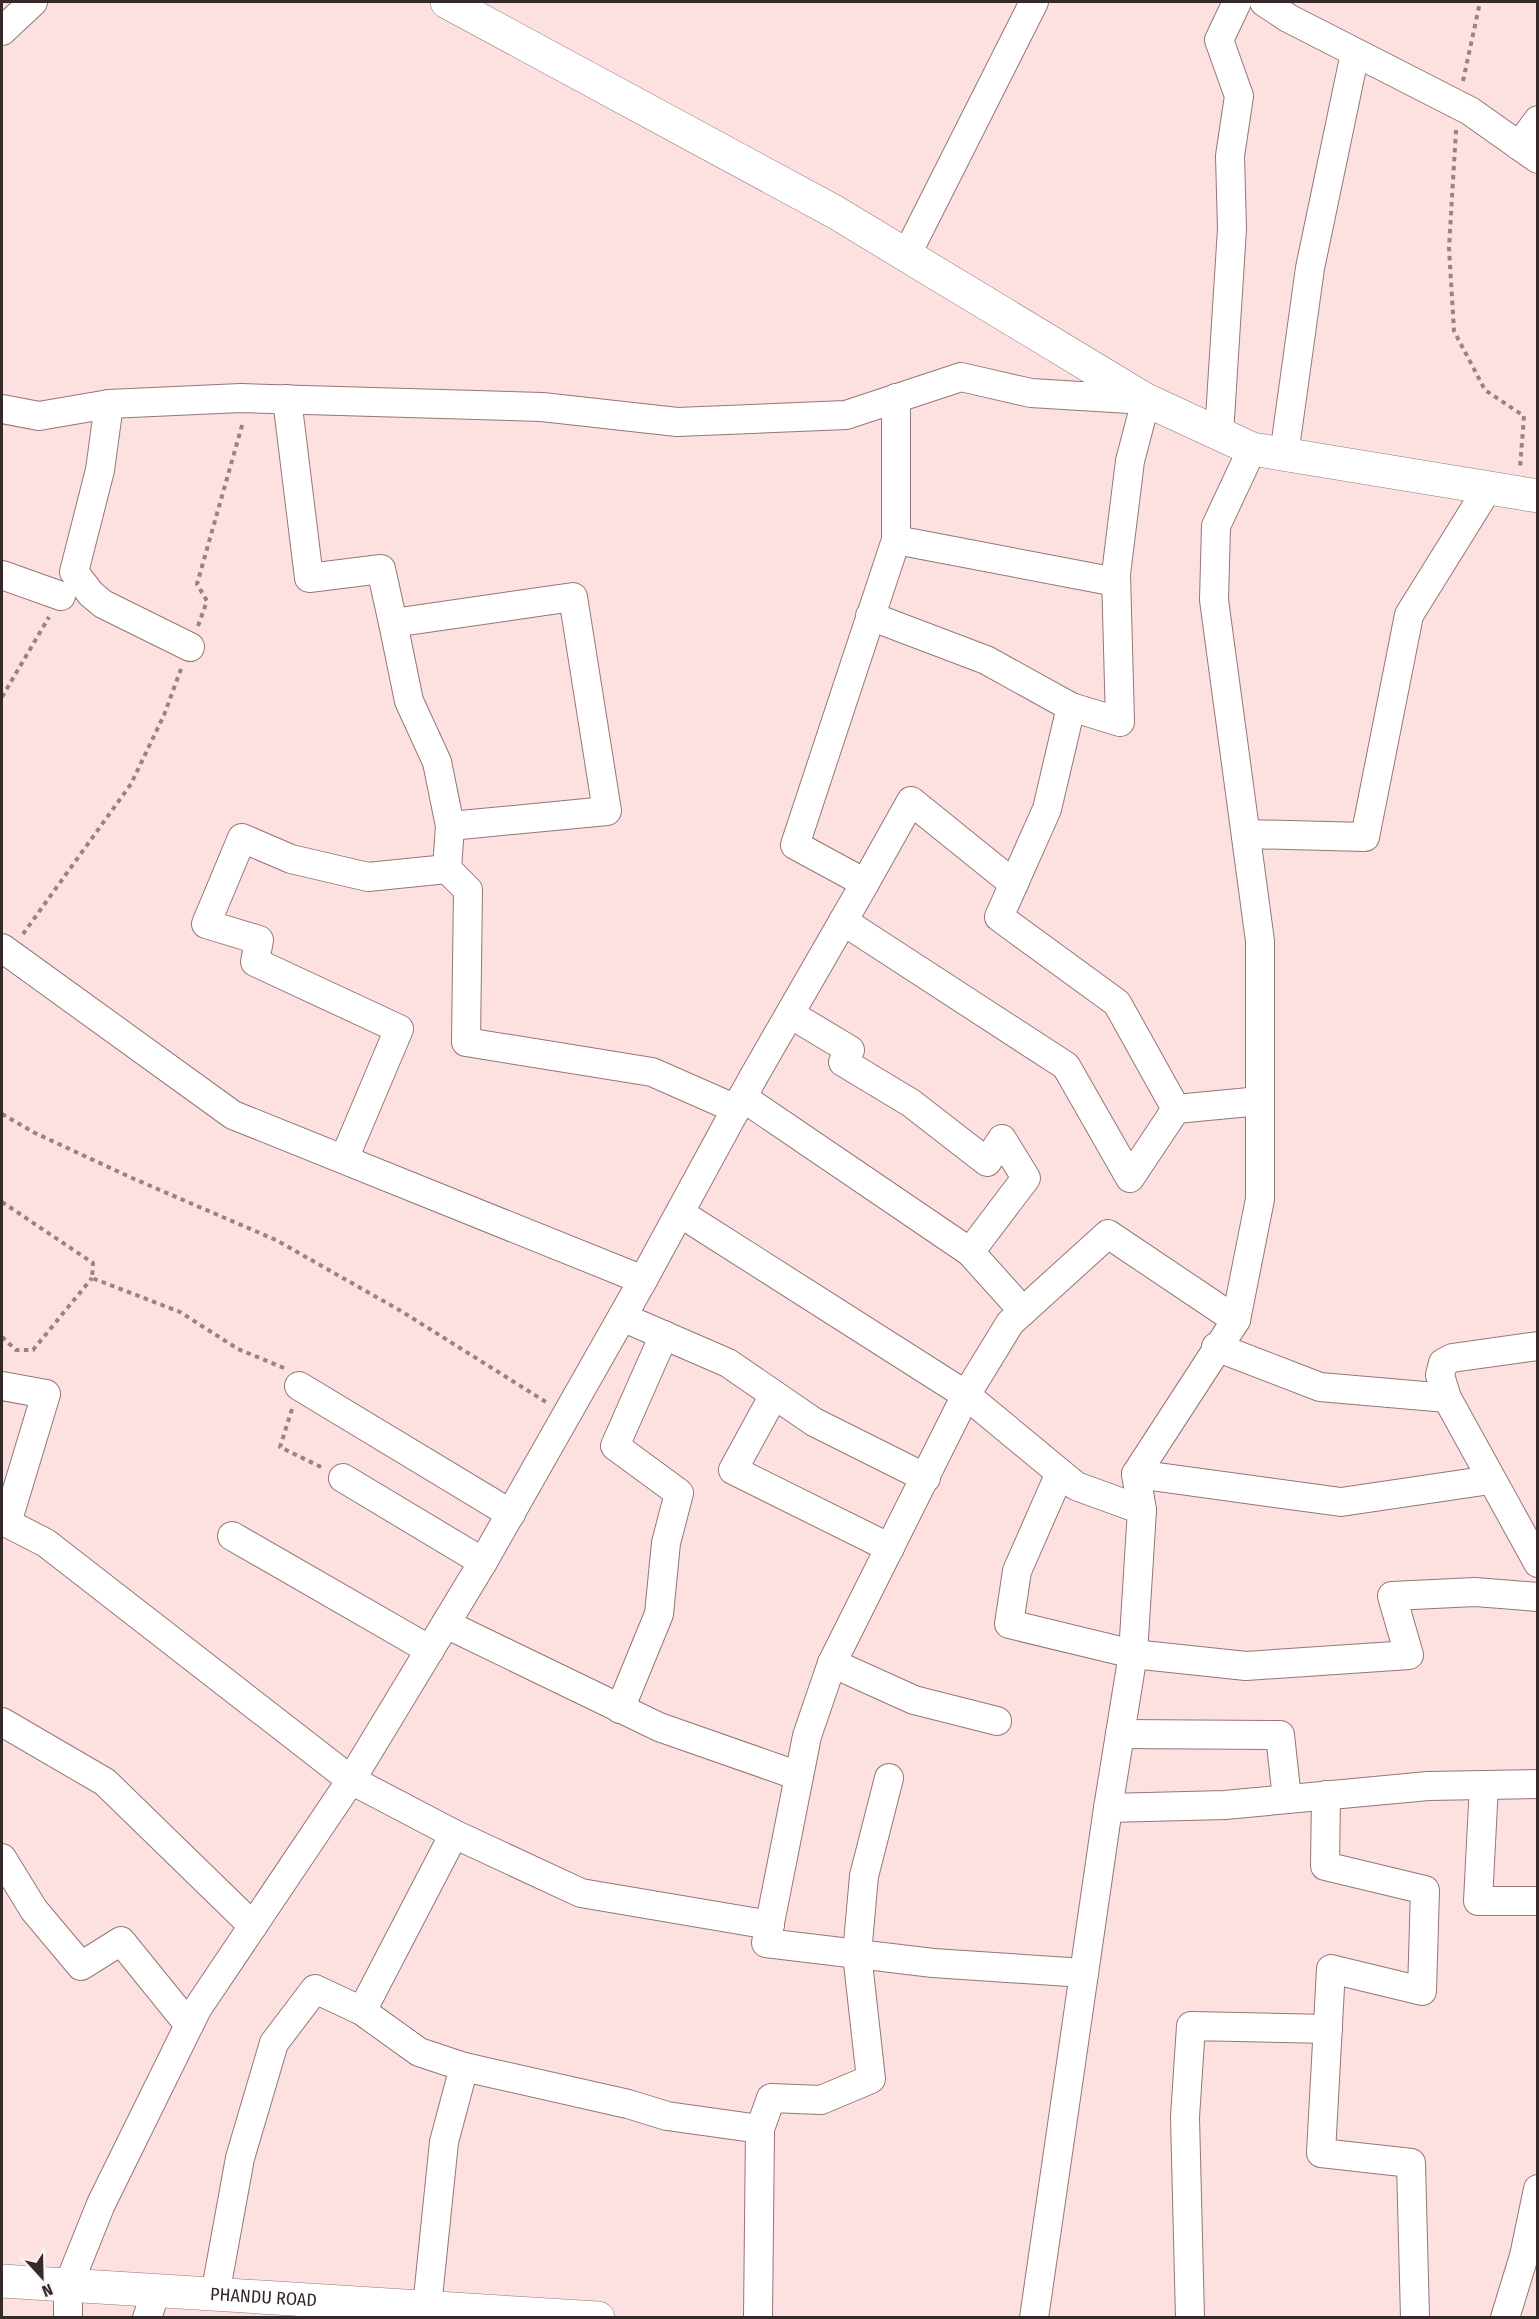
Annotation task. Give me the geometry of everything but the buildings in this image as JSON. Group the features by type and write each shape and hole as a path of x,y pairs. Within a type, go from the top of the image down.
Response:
{"main road":[{"path":"447,2 814,201 907,254 1146,400 1219,434 1268,452 1514,492"},
{"name":"PHANDU ROAD","path":"2,2281 68,2302 151,2304 215,2295 270,2308 393,2311 427,2307 598,2318"}],"street":[{"path":"2,31 33,2"},
{"path":"907,254 1034,2"},
{"path":"1219,434 1232,229 1230,156 1239,96 1219,39 1237,2"},
{"path":"1264,2 1294,10 1355,53 1458,105 1528,152 1538,120"},
{"path":"1034,2318 1108,1808 1133,1654 1142,1510 1136,1474 1216,1347 1236,1320 1260,1199 1260,940 1214,600 1216,526 1268,452 1310,268 1355,53"},
{"path":"2,410 39,416 109,404 250,398 542,407 677,422 846,415 961,377 1031,393 1146,400 1130,461 1116,582 1120,722 1071,707 986,660 870,616"},
{"path":"865,883 795,845 896,540 896,398"},
{"path":"287,399 309,578 381,569 409,700 437,762 450,826 447,869 468,890 466,1042 652,1072 739,1103 970,1252 1023,1311"},
{"path":"109,404 100,470 74,572 91,594 103,604 190,647"},
{"path":"1246,834 1365,837 1409,615 1514,492"},
{"path":"896,540 1116,582"},
{"path":"2,575 61,596"},
{"path":"393,622 573,597 607,811 450,826"},
{"path":"1071,707 1047,809 999,918 1117,1003 1176,1109"},
{"path":"68,2302 101,2204 189,2025 351,1780 483,1562 643,1280 739,1103 911,801 1014,884"},
{"path":"344,1159 399,1029 255,962 259,940 206,924 242,838 291,859 368,877 447,869"},
{"path":"843,921 1066,1066 1130,1178 1176,1109"},
{"path":"5,951 233,1114 643,1280"},
{"path":"790,1014 850,1050 843,1062 911,1103 987,1162 1002,1139 1026,1178 970,1252"},
{"path":"1176,1109 1260,1101"},
{"path":"680,1213 966,1395 1076,1486 1142,1510"},
{"path":"1084,1973 933,1963 766,1943 807,1736 832,1663 966,1395 1010,1323 1108,1234 1236,1320"},
{"path":"622,1317 728,1363 814,1422 926,1478"},
{"path":"620,1709 659,1614 666,1544 679,1493 615,1446 664,1335"},
{"path":"1538,1346 1452,1358 1443,1364 1440,1375 1447,1398 1490,1480 1525,1518 1538,1563"},
{"path":"1216,1347 1320,1387 1447,1398"},
{"path":"2,1386 46,1394 8,1523 46,1543 351,1780 454,1834 582,1893 770,1925"},
{"path":"299,1386 511,1514"},
{"path":"774,1395 733,1470 890,1548"},
{"path":"1060,1473 1017,1571 1009,1624 1133,1654 1246,1666 1409,1655 1392,1596 1474,1592 1538,1597"},
{"path":"1136,1474 1341,1502 1490,1480"},
{"path":"343,1478 483,1562"},
{"path":"232,1536 430,1650"},
{"path":"446,1624 659,1727 799,1776"},
{"path":"832,1663 914,1700 998,1721"},
{"path":"2,1722 105,1782 253,1926"},
{"path":"1120,1734 1280,1735 1287,1799"},
{"path":"758,2318 760,2129 771,2098 820,2100 871,2079 857,1954 864,1876 889,1778"},
{"path":"1108,1808 1225,1805 1428,1786 1538,1784"},
{"path":"1484,1785 1478,1901 1538,1901"},
{"path":"1326,1796 1325,1866 1425,1890 1422,1991 1331,1969 1321,2153 1411,2163 1415,2318"},
{"path":"362,2011 454,1834"},
{"path":"2,1858 34,1910 81,1966 121,1941 189,2025"},
{"path":"215,2295 240,2158 273,2043 315,1989 362,2011 419,2052 464,2067 628,2104 667,2116 760,2129"},
{"path":"1190,2318 1185,2117 1191,2026 1328,2029"},
{"path":"427,2307 444,2142 464,2067"},
{"path":"1505,2318 1524,2256 1538,2188"}],"path":[{"path":"1480,2 1458,105 1449,248 1454,331 1485,390 1524,416 1514,492"},
{"path":"5,951 132,784 164,715 207,601 197,584 250,398"},
{"path":"2,697 61,596"},
{"path":"2,1114 35,1133 132,1178 276,1240 401,1311 567,1415"},
{"path":"2,1202 93,1263 92,1278 33,1350 16,1350 2,1337"},
{"path":"92,1278 180,1312 238,1349 303,1376 280,1447 343,1478"}]}
